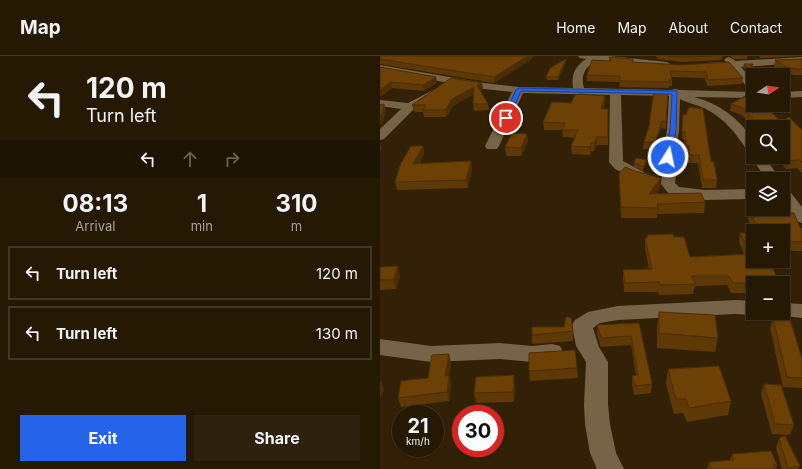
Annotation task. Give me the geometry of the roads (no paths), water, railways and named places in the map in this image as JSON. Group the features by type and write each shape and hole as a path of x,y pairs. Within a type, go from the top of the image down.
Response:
{"street":[{"path":"583,56 676,66"},
{"path":"636,62 646,56"},
{"path":"723,56 734,64 746,80"},
{"path":"579,91 576,80 580,69 586,62 596,58"},
{"path":"698,66 802,60"},
{"path":"381,62 450,80 519,90 675,95 746,95"},
{"path":"380,136 405,106 450,80"},
{"path":"492,146 519,90"},
{"path":"615,92 616,162 620,166 645,179 668,184 674,191 705,194 746,194"},
{"path":"675,95 696,101 719,112 733,122 746,137"},
{"path":"668,184 669,175 667,165 673,130 675,95"},
{"path":"790,95 801,95"},
{"path":"380,103 405,106"},
{"path":"380,109 405,106"},
{"path":"790,202 802,218"},
{"path":"611,469 606,461 600,438 596,398 598,370 596,360 584,335 582,325 595,317 646,311 746,308"},
{"path":"790,310 802,311"},
{"path":"380,347 431,354 500,351 532,354 577,350 591,352"}]}
